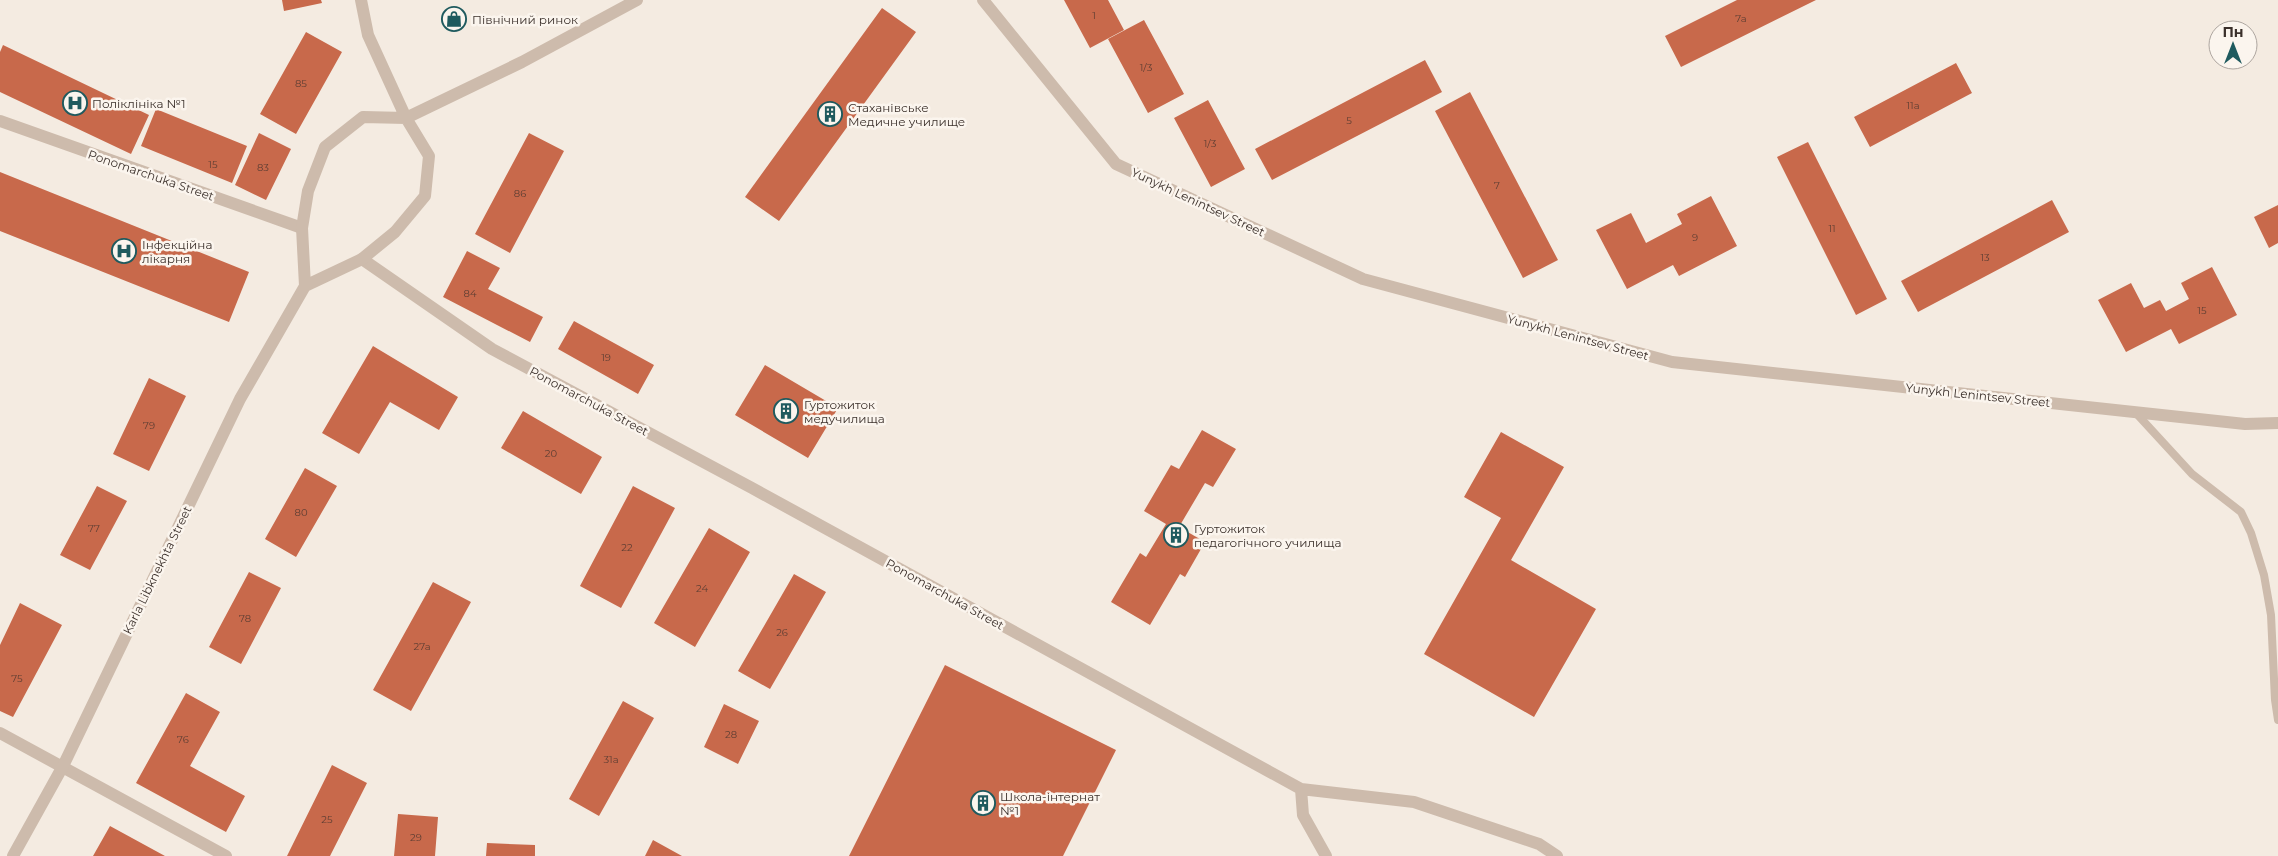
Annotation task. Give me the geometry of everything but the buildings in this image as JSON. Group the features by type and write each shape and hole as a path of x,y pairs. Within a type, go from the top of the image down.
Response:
{"street":[{"path":"361,0 368,35 406,118 429,156 425,196 395,232 362,260 305,286 302,228 308,191 326,147 363,117 406,118 522,62 637,0"},
{"name":"Yunykh Lenintsev Street","path":"983,0 1116,164 1363,279 1672,362 2245,424 2278,423"},
{"name":"Ponomarchuka Street","path":"0,122 302,228"},
{"name":"Ponomarchuka Street","path":"362,260 492,349 752,488 1301,789 1414,802 1539,844 1557,856"},
{"name":"Karla Libknekhta Street","path":"13,856 63,766 240,399 305,286"},
{"path":"0,733 226,856"},
{"path":"1301,789 1303,815 1326,856"}],"lane":[{"path":"2135,412 2192,474 2241,512 2264,574 2269,607 2278,720"}],"place":[{"name":"Північний ринок","path":"454,19"},
{"name":"Поліклініка №1","path":"75,103"},
{"name":"Стаханівське Медичне училище","path":"830,114"},
{"name":"Інфекційна лікарня","path":"124,251"},
{"name":"Гуртожиток медучилища","path":"786,411"},
{"name":"Гуртожиток педагогічного училища","path":"1176,535"},
{"name":"Школа-інтернат №1","path":"983,803"}]}
